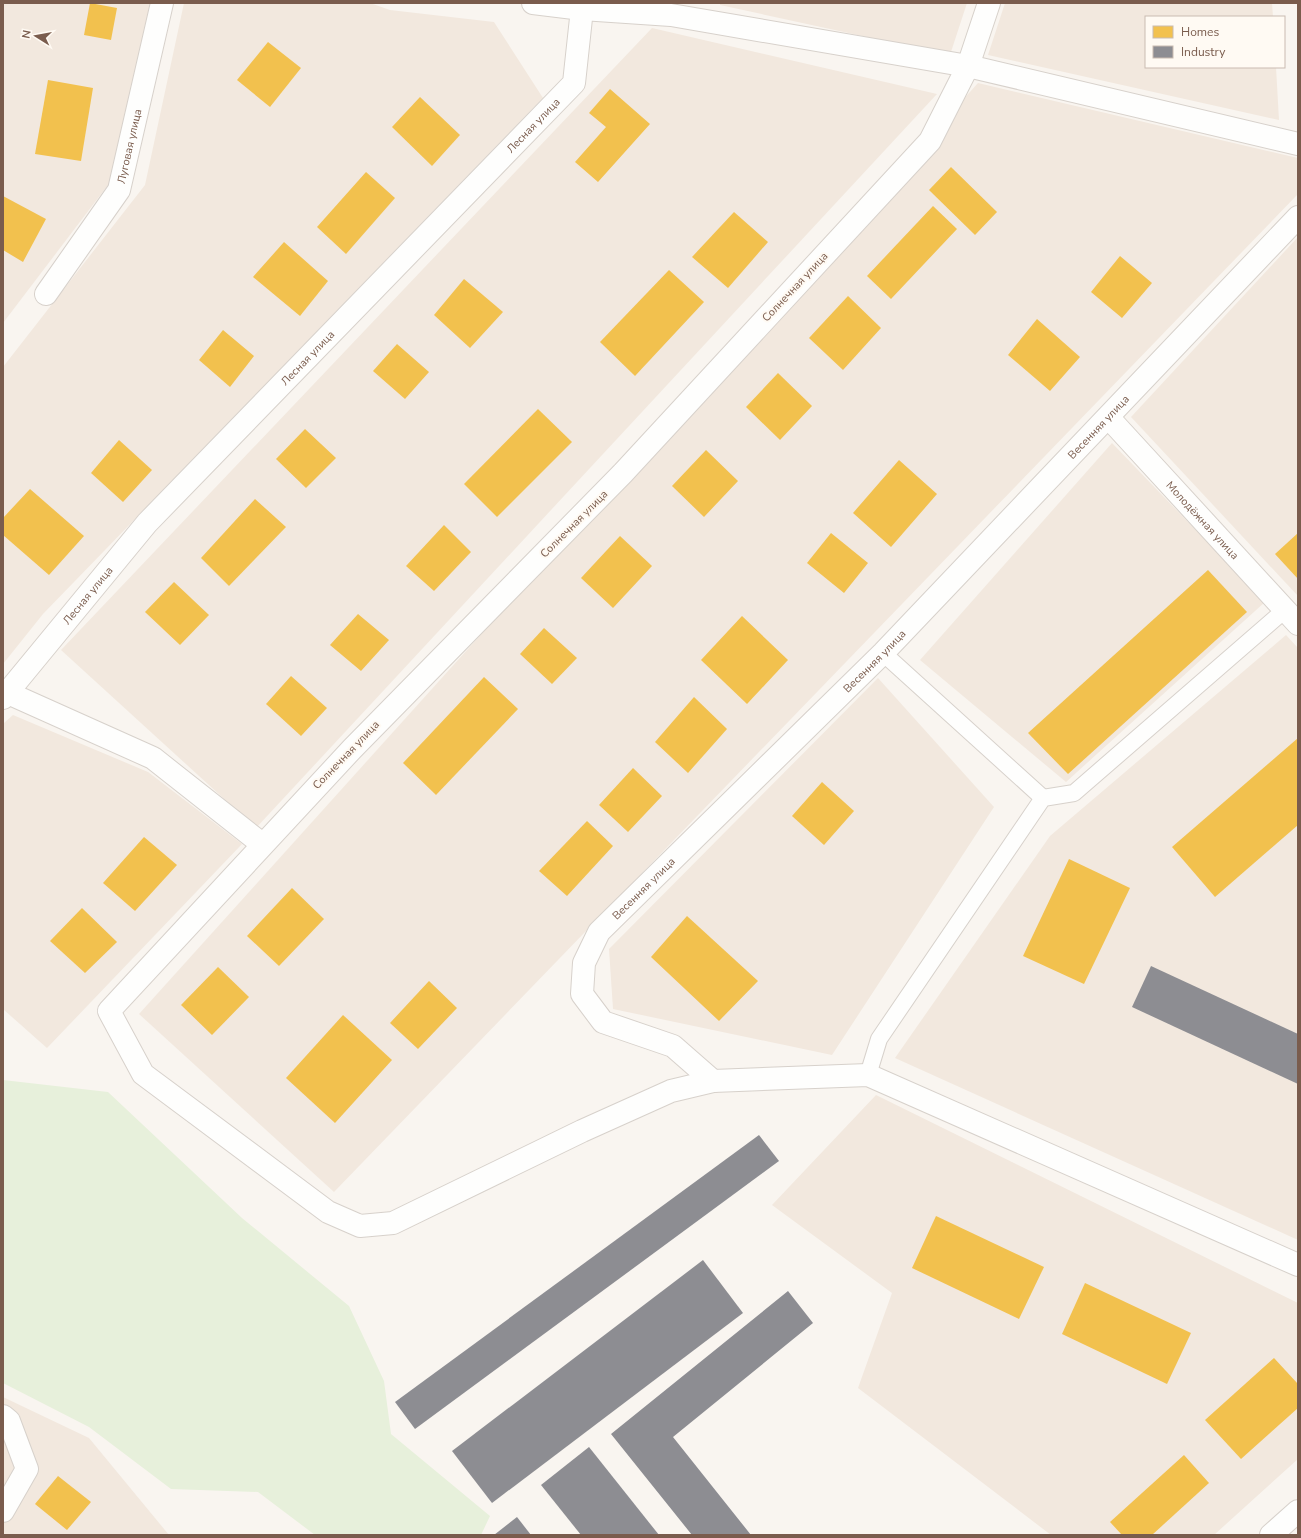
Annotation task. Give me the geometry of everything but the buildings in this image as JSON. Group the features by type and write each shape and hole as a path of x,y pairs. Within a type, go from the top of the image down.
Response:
{"street":[{"name":"Луговая улица","path":"46,294 119,190 162,3"},
{"path":"533,3 582,9 674,9 968,66 1298,144"},
{"name":"Солнечная улица","path":"713,1080 672,1091 582,1131 393,1223 360,1226 328,1212 143,1074 109,1011 352,748 624,473 930,141 968,66 988,3"},
{"name":"Лесная улица","path":"5,696 147,523 574,83 582,9"},
{"name":"Весенняя улица","path":"713,1080 673,1046 603,1022 582,994 584,963 599,932 883,653 1298,217"},
{"name":"Молодёжная улица","path":"1108,417 1292,616"},
{"path":"5,696 153,758 262,844"},
{"path":"713,1080 868,1075 1298,1265"},
{"path":"3,1416 9,1421 27,1469 3,1511"},
{"path":"1271,1535 1298,1511"}],"lane":[{"path":"868,1075 879,1039 1043,798 1074,792 1292,616"},
{"path":"883,653 1043,798"}],"shaded area":[{"path":"3,3 153,3 111,181 3,323"},
{"path":"184,3 370,3 390,10 494,22 543,98 43,614 3,664 3,367 145,185"},
{"path":"720,3 967,3 950,55 720,5"},
{"path":"1005,3 1272,3 1273,16 1145,16 1145,68 1276,68 1279,120 988,55"},
{"path":"652,28 937,94 256,828 61,650"},
{"path":"978,83 1298,158 1298,194 334,1192 139,1014"},
{"path":"1298,237 1298,596 1131,417"},
{"path":"1112,443 1265,602 1066,782 920,660"},
{"path":"1286,635 1298,648 1298,1240 895,1058 1050,836"},
{"path":"878,678 994,807 832,1055 613,1009 609,949"},
{"path":"13,715 148,772 242,844 47,1048 3,1009 3,724"},
{"path":"876,1095 1298,1303 1298,1459 1214,1535 1051,1535 858,1388 892,1293 772,1205"},
{"path":"3,1397 89,1438 169,1535 3,1535"}],"green space":[{"path":"3,1080 108,1092 242,1218 349,1306 384,1381 391,1434 490,1516 481,1535 315,1535 258,1492 171,1489 89,1427 3,1383"}]}
